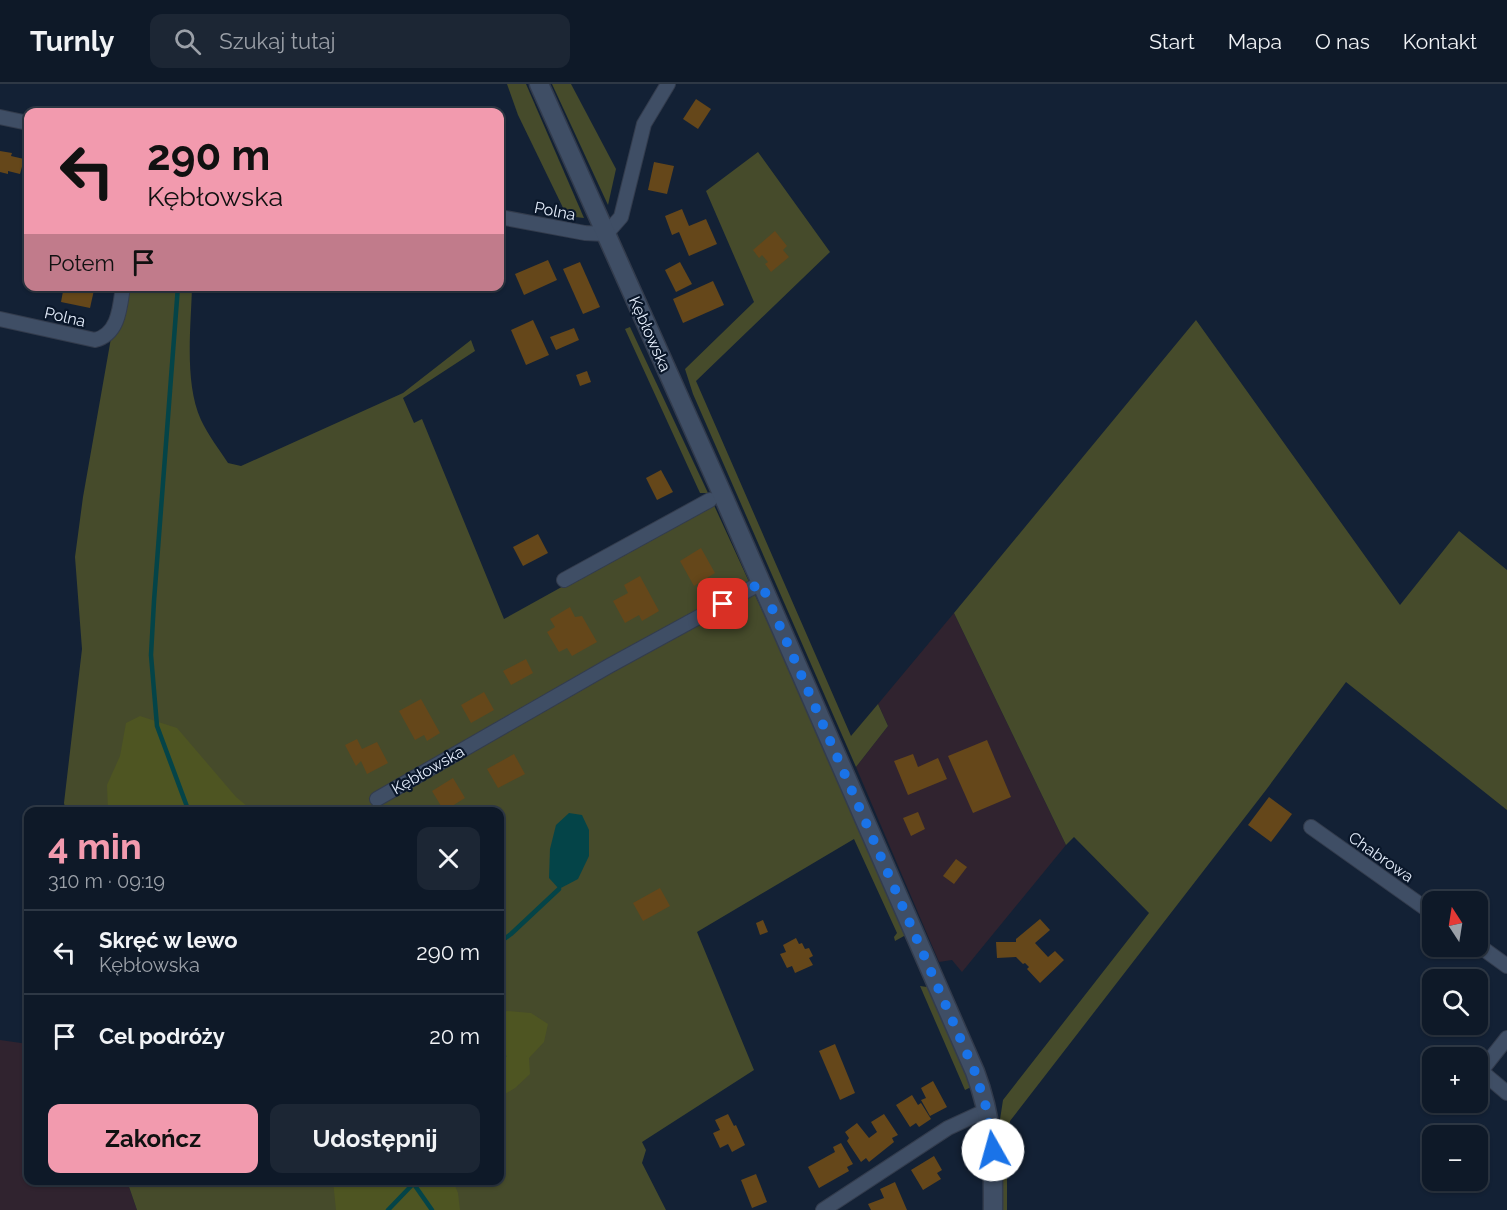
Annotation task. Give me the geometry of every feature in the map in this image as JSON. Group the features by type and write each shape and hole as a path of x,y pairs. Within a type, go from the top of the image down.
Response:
{"street":[{"name":"Kębłowska","path":"539,84 975,1072 987,1110 993,1150 993,1210"},
{"path":"606,234 621,217 644,124 668,84"},
{"path":"0,117 24,122"},
{"name":"Polna","path":"504,218 585,233 606,234"},
{"name":"Polna","path":"0,319 95,340 109,333 117,318 122,291"},
{"path":"564,580 710,500"},
{"name":"Kębłowska","path":"377,799 609,666 761,583"},
{"name":"Chabrowa","path":"1311,827 1422,907"},
{"path":"1488,952 1507,966"},
{"path":"1507,1038 1481,1071 1507,1093"},
{"path":"823,1210 948,1128 987,1110"}],"shaded area":[{"path":"507,84 526,84 584,218 567,216 518,115"},
{"path":"552,84 571,84 616,169 608,205"},
{"path":"758,152 830,252 696,381 851,736 878,704 888,726 856,767 693,394 685,369 754,302 706,191"},
{"path":"119,291 192,291 190,372 196,405 210,437 228,463 241,466 403,393 471,340 475,351 403,398 414,423 422,419 504,619 713,503 864,833 906,932 904,936 895,941 894,937 897,933 854,839 697,932 754,1070 642,1142 646,1150 642,1163 666,1210 137,1210 128,1185 504,1185 504,807 65,807 82,649 75,557 83,497"},
{"path":"1196,320 1400,605 1459,531 1507,570 1507,810 1346,682 1266,790 1010,1121 1007,1143 1007,1210 1000,1210 999,1126 1003,1100 1149,913 1074,837 1066,845 954,613"},
{"path":"630,327 708,493 700,493 625,329"},
{"path":"954,613 1066,845 962,972 952,960 939,962 856,767 888,726 878,704"},
{"path":"140,716 177,728 236,797 248,807 108,807 107,785 120,756 126,723"},
{"path":"569,813 582,815 589,830 589,856 578,879 559,889 549,878 550,849 556,825"},
{"path":"920,986 927,987 934,996 973,1086 965,1090"},
{"path":"504,1013 531,1013 548,1024 544,1042 529,1058 530,1074 504,1095"},
{"path":"0,1040 24,1043 24,1185 128,1185 137,1210 0,1210"},
{"path":"333,1185 455,1185 460,1210 336,1210"}],"building":[{"path":"696,99 711,109 698,129 683,119"},
{"path":"0,151 12,153 11,156 24,159 20,174 0,172"},
{"path":"654,162 674,166 667,194 648,190"},
{"path":"682,209 689,226 706,219 717,244 689,256 679,232 672,235 665,216"},
{"path":"775,231 787,246 783,250 789,257 771,272 765,264 768,262 762,255 759,258 753,250"},
{"path":"548,260 557,280 524,295 515,274"},
{"path":"580,262 600,307 583,314 563,269"},
{"path":"680,262 692,284 676,292 665,270"},
{"path":"713,281 724,305 683,323 673,299"},
{"path":"63,291 94,291 90,308 61,302"},
{"path":"533,320 549,355 526,365 511,330"},
{"path":"574,328 579,340 556,350 550,337"},
{"path":"587,371 591,382 580,386 576,375"},
{"path":"661,470 673,492 657,500 646,478"},
{"path":"538,534 548,553 523,566 513,547"},
{"path":"701,548 715,573 694,586 680,561"},
{"path":"640,576 659,611 642,621 639,615 625,623 613,601 628,593 624,585"},
{"path":"570,607 575,617 582,616 597,642 572,656 567,648 559,652 547,632 555,627 550,619"},
{"path":"526,659 533,673 511,685 503,671"},
{"path":"484,692 494,710 471,723 461,705"},
{"path":"421,699 440,733 427,741 424,735 415,740 399,711"},
{"path":"357,739 362,749 377,742 388,763 367,774 361,761 356,766 345,745"},
{"path":"987,740 1011,797 973,813 948,756"},
{"path":"514,754 525,774 498,788 487,769"},
{"path":"913,754 918,767 938,758 947,779 908,795 894,761"},
{"path":"453,778 465,798 450,807 442,807 432,791"},
{"path":"1269,797 1292,814 1271,842 1248,825"},
{"path":"918,812 925,829 911,836 903,818"},
{"path":"956,859 967,867 954,884 943,876"},
{"path":"660,888 670,906 643,921 633,903"},
{"path":"1040,919 1050,930 1035,943 1048,957 1055,951 1064,960 1040,983 1027,969 1029,967 1016,957 997,958 996,942 1016,942 1016,939"},
{"path":"763,920 768,932 760,935 756,923"},
{"path":"796,938 805,949 809,948 813,956 809,958 813,965 795,973 792,966 787,968 780,954 786,952 783,945"},
{"path":"835,1044 855,1093 840,1100 819,1051"},
{"path":"933,1081 947,1107 930,1116 921,1100 926,1098 921,1088"},
{"path":"912,1095 918,1105 921,1103 931,1119 919,1127 916,1123 910,1127 896,1105"},
{"path":"728,1114 745,1145 732,1152 728,1144 720,1148 713,1133 720,1130 715,1120"},
{"path":"884,1114 898,1135 892,1138 894,1142 869,1162 866,1158 861,1162 847,1141 849,1138 845,1132 857,1123 869,1138 877,1132 871,1122"},
{"path":"841,1143 853,1164 847,1167 849,1171 819,1188 808,1167 835,1152 833,1147"},
{"path":"934,1156 942,1170 937,1173 941,1179 923,1190 911,1170"},
{"path":"756,1174 767,1202 752,1208 741,1180"},
{"path":"895,1182 907,1210 871,1210 868,1204 884,1198 880,1189"}],"waterway":[{"path":"178,291 151,655 157,726 187,807"},
{"path":"504,939 559,889"},
{"path":"388,1210 412,1185"},
{"path":"414,1185 432,1210"}],"route":[{"path":"723,604 761,583 975,1072 987,1110 993,1150"}]}
